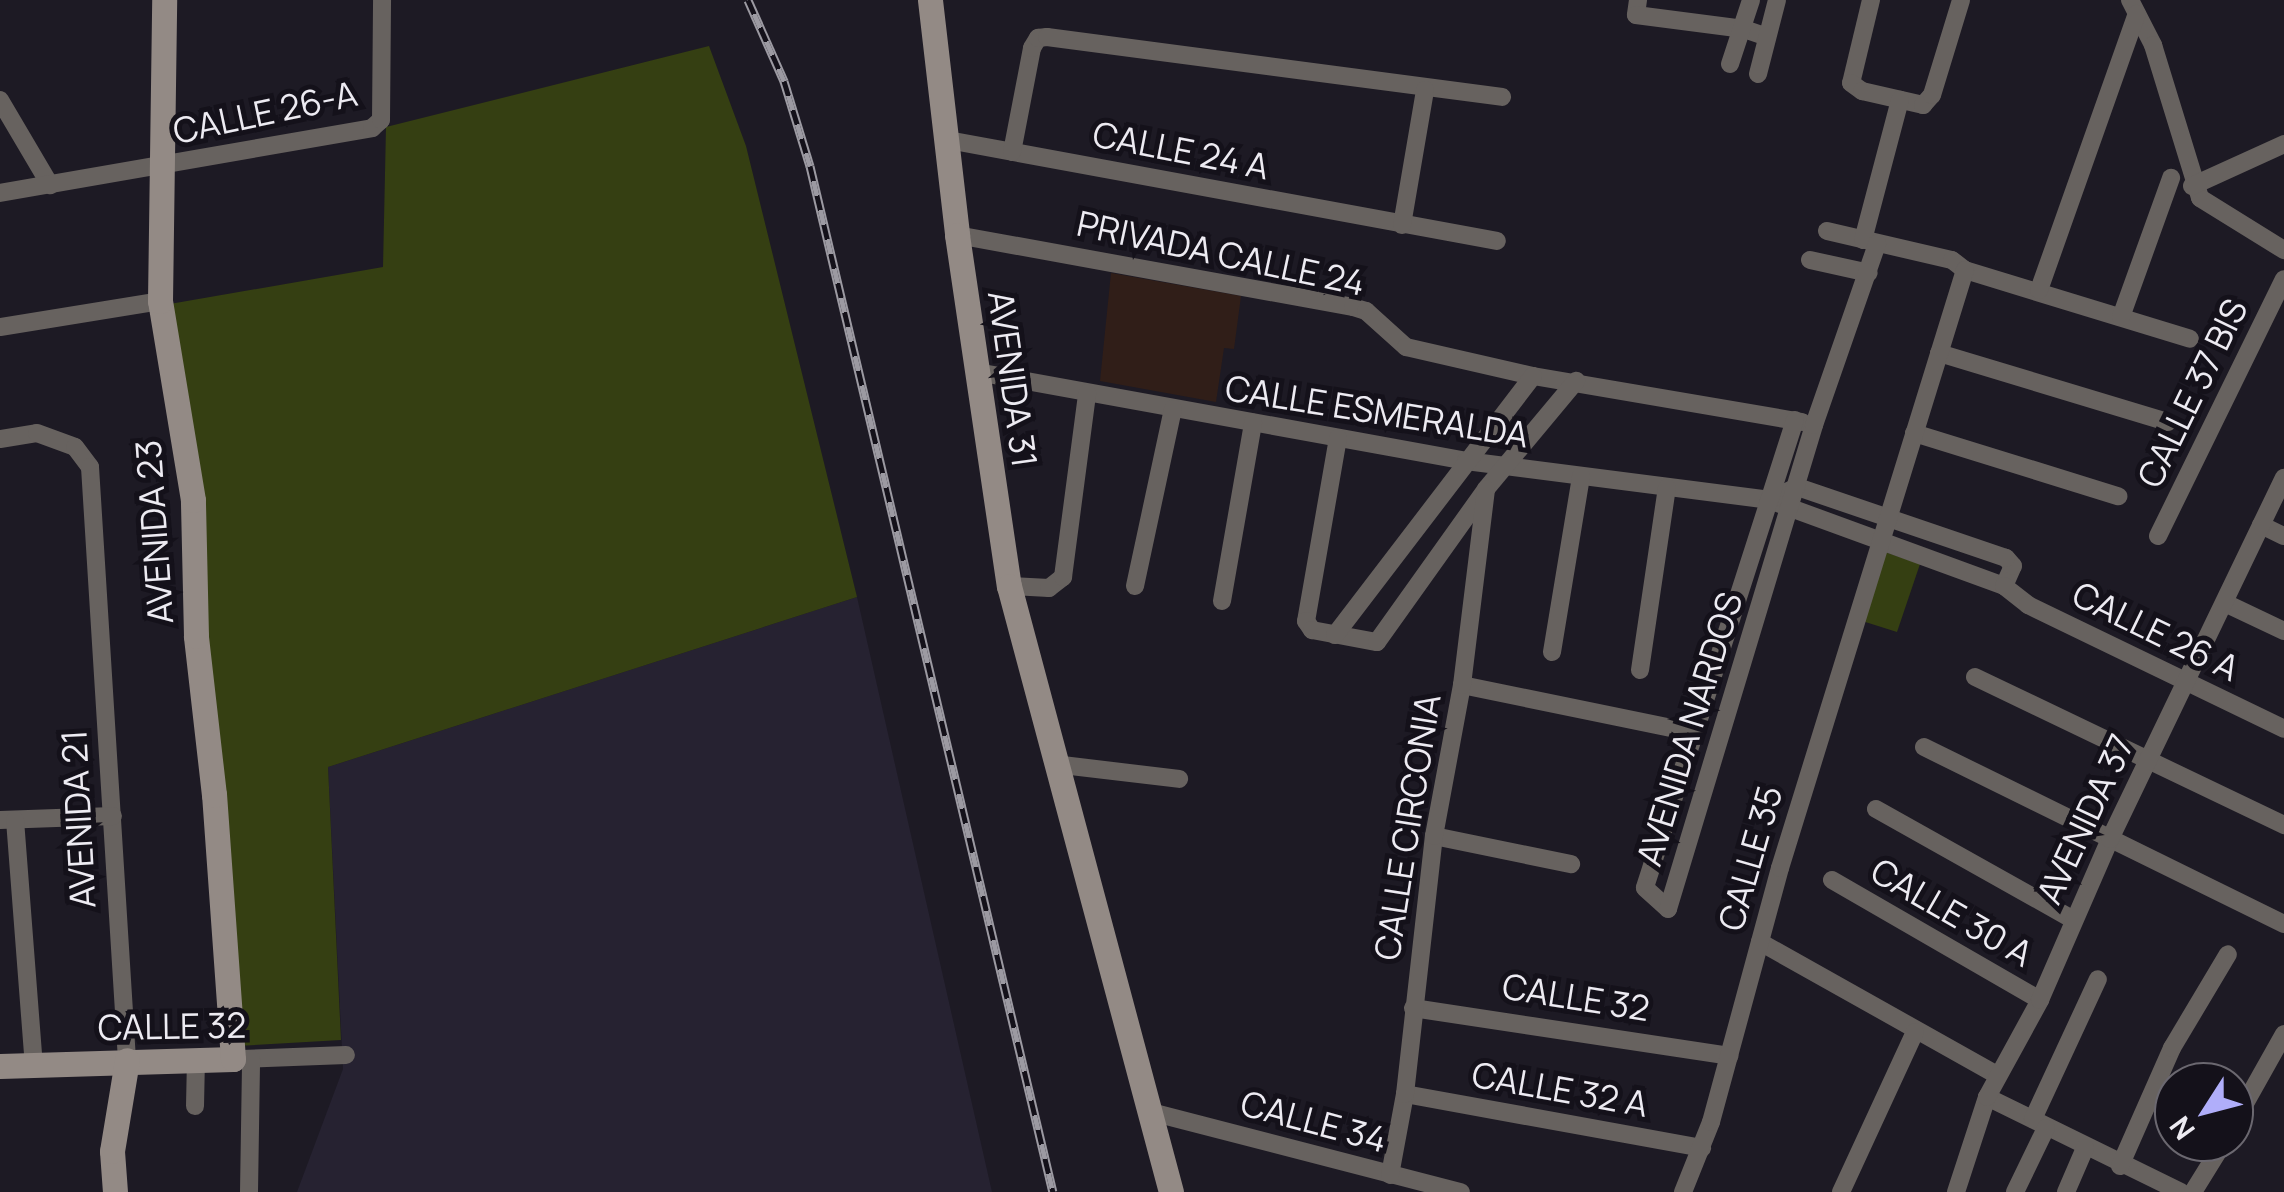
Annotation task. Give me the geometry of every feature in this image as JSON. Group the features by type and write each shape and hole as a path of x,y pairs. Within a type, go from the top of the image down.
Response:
{"street":[{"name":"AVENIDA 23","path":"164,0 160,302 192,500 196,636 242,1059"},
{"name":"CALLE 26-A","path":"0,193 162,168 372,128 381,120 382,0"},
{"name":"AVENIDA 31","path":"930,0 956,235 1008,586 1171,1192"},
{"path":"1730,64 1751,0"},
{"path":"1758,74 1777,0"},
{"path":"1871,0 1850,74 1851,83 1862,90 1923,105 1928,101 1961,0"},
{"path":"2133,7 2153,46 2192,186 2200,198 2284,250"},
{"path":"2039,290 2133,7"},
{"path":"1637,8 1767,37"},
{"path":"1012,152 1032,48 1038,38 1502,97"},
{"path":"1402,225 1425,90"},
{"path":"0,100 50,184"},
{"name":"AVENIDA NARDOS","path":"1795,420 1646,888 1668,908 1814,424 1869,273 1870,242 1900,100"},
{"name":"CALLE 24 A","path":"948,140 1498,241"},
{"path":"2192,186 2284,144"},
{"path":"2121,317 2171,178"},
{"path":"1827,230 1952,260 1965,270 2190,339"},
{"path":"2265,240 2284,232"},
{"name":"PRIVADA CALLE 24","path":"956,235 1354,306 1366,311 1406,348 1533,376 1814,424"},
{"path":"1810,260 1869,273"},
{"name":"CALLE 35","path":"1683,1192 1702,1148 1760,942 1965,270"},
{"name":"CALLE 37 BIS","path":"2158,536 2284,279"},
{"path":"0,327 160,302"},
{"path":"1940,354 2168,422"},
{"name":"CALLE ESMERALDA","path":"977,372 1466,461 1769,500"},
{"path":"1335,635 1533,376"},
{"path":"1338,438 1308,626 1335,635 1380,641 1486,489 1576,381"},
{"path":"1008,586 1049,588 1063,577 1087,394"},
{"path":"1134,586 1173,409"},
{"path":"1222,601 1253,423"},
{"name":"AVENIDA 21","path":"0,439 37,433 75,447 90,467 127,1060 112,1151 115,1192"},
{"path":"1914,433 2118,496"},
{"path":"1552,652 1581,476"},
{"name":"AVENIDA 37","path":"1956,1192 1986,1097 2040,1000 2110,839 2284,478"},
{"path":"1769,500 1797,487 2006,558 2013,566 2004,586"},
{"path":"1640,670 1667,488"},
{"name":"CALLE CIRCONIA","path":"1390,1176 1405,1094 1434,836 1462,686 1486,489"},
{"name":"CALLE 26 A","path":"1769,500 2004,586 2028,606 2284,729"},
{"path":"2261,525 2284,536"},
{"path":"2226,603 2284,632"},
{"path":"1975,677 2284,826"},
{"path":"1462,686 1695,733"},
{"path":"1924,747 2284,924"},
{"path":"1054,764 1179,779"},
{"path":"1876,809 2074,920"},
{"path":"34,1065 8,820 113,816"},
{"path":"1434,836 1571,864"},
{"name":"CALLE 30 A","path":"1832,880 2040,1000"},
{"path":"1760,942 1998,1075"},
{"path":"2120,1166 2172,1048 2228,954"},
{"path":"2015,1192 2098,979"},
{"name":"CALLE 32","path":"1413,1008 1729,1056"},
{"path":"1842,1192 1915,1032"},
{"path":"2254,1088 2284,1034"},
{"name":"CALLE 32","path":"0,1066 346,1055"},
{"path":"242,1059 249,1192"},
{"path":"196,1060 196,1106"},
{"name":"CALLE 32 A","path":"1405,1094 1702,1148"},
{"path":"1986,1097 2120,1166 2181,1192"},
{"name":"CALLE 34","path":"1151,1112 1460,1192"},
{"path":"2066,1192 2085,1148"},
{"path":"2193,1192 2212,1162"}],"shaded area":[{"path":"1111,273 1241,296 1234,349 1224,348 1216,402 1100,381"},
{"path":"857,597 992,1192 297,1192 343,1069 328,767"}],"green space":[{"path":"709,46 746,146 857,597 328,767 341,1040 237,1046 164,305 383,267 386,127"},
{"path":"1882,551 1920,564 1897,632 1859,620"}],"railway":[{"path":"748,0 784,81 810,166 1053,1192"}]}
